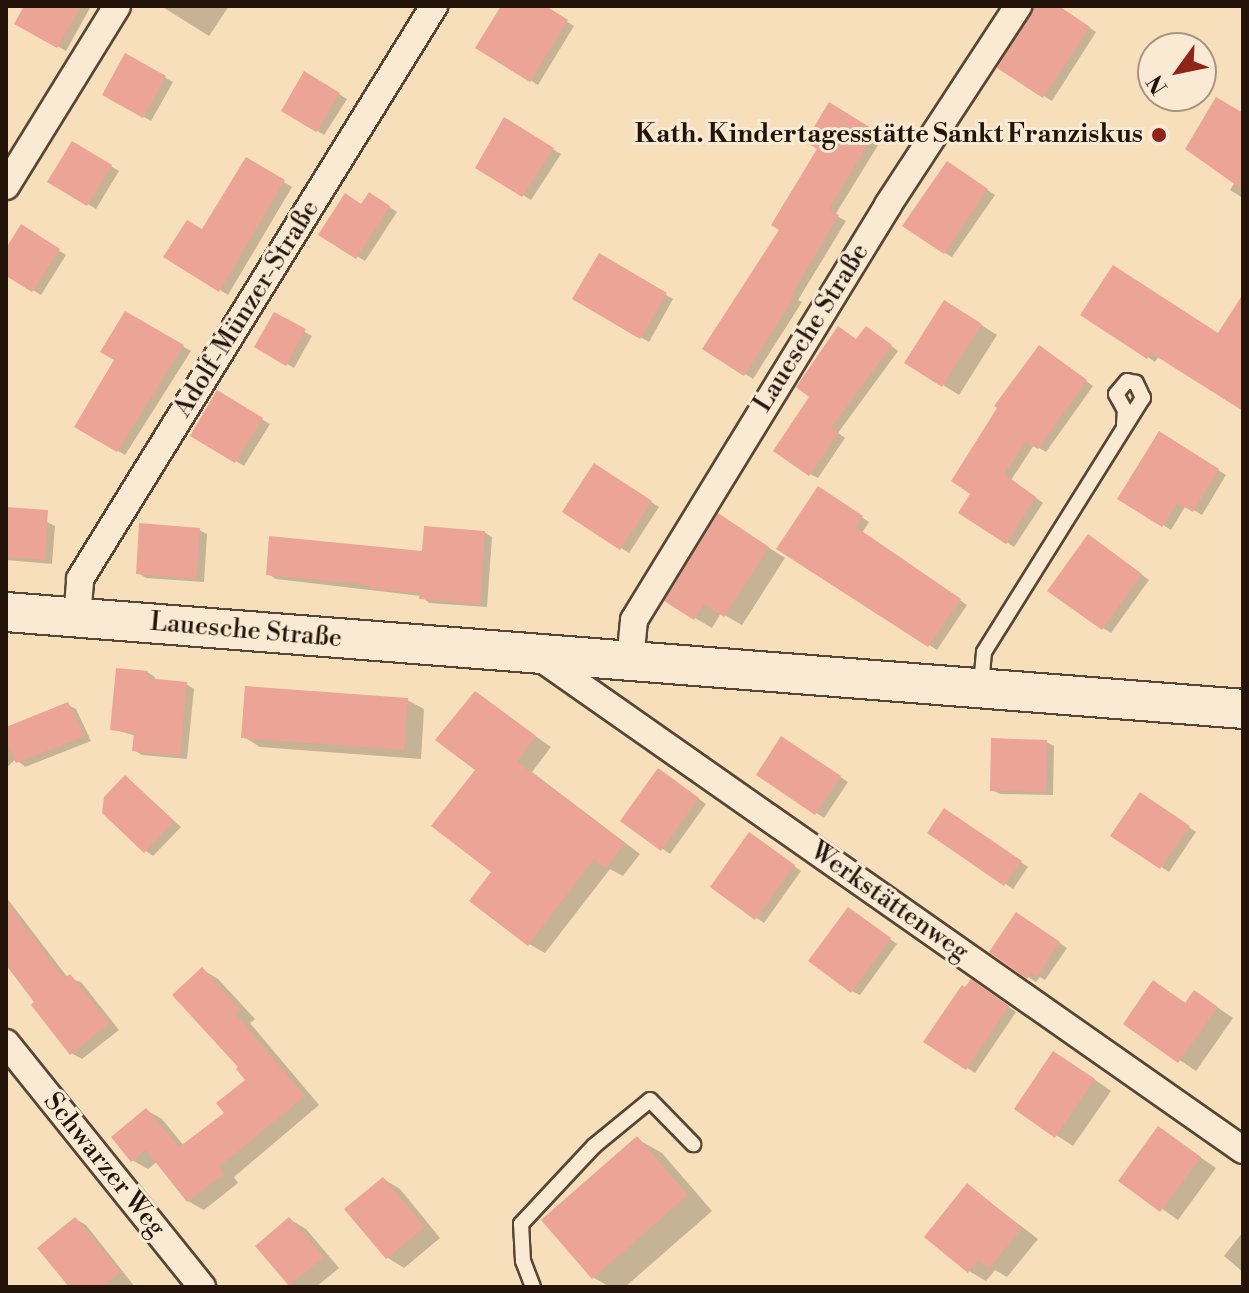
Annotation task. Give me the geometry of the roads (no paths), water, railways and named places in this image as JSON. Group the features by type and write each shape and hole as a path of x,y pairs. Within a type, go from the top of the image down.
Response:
{"street":[{"path":"6,186 117,6"},
{"name":"Adolf-Münzer-Straße","path":"77,617 80,579 434,6"},
{"name":"Lauesche Straße","path":"630,661 634,620 888,205 1018,6"},
{"name":"Lauesche Straße","path":"6,612 1243,709"},
{"name":"Werkstättenweg","path":"534,654 1243,1150"},
{"name":"Schwarzer Weg","path":"6,1043 202,1287"}],"lane":[{"path":"980,690 984,652 1124,425"},
{"path":"533,1287 523,1261 521,1224 594,1146 650,1100 693,1144"}],"place":[{"name":"Kath. Kindertagesstätte Sankt Franziskus","path":"1159,135"}]}
